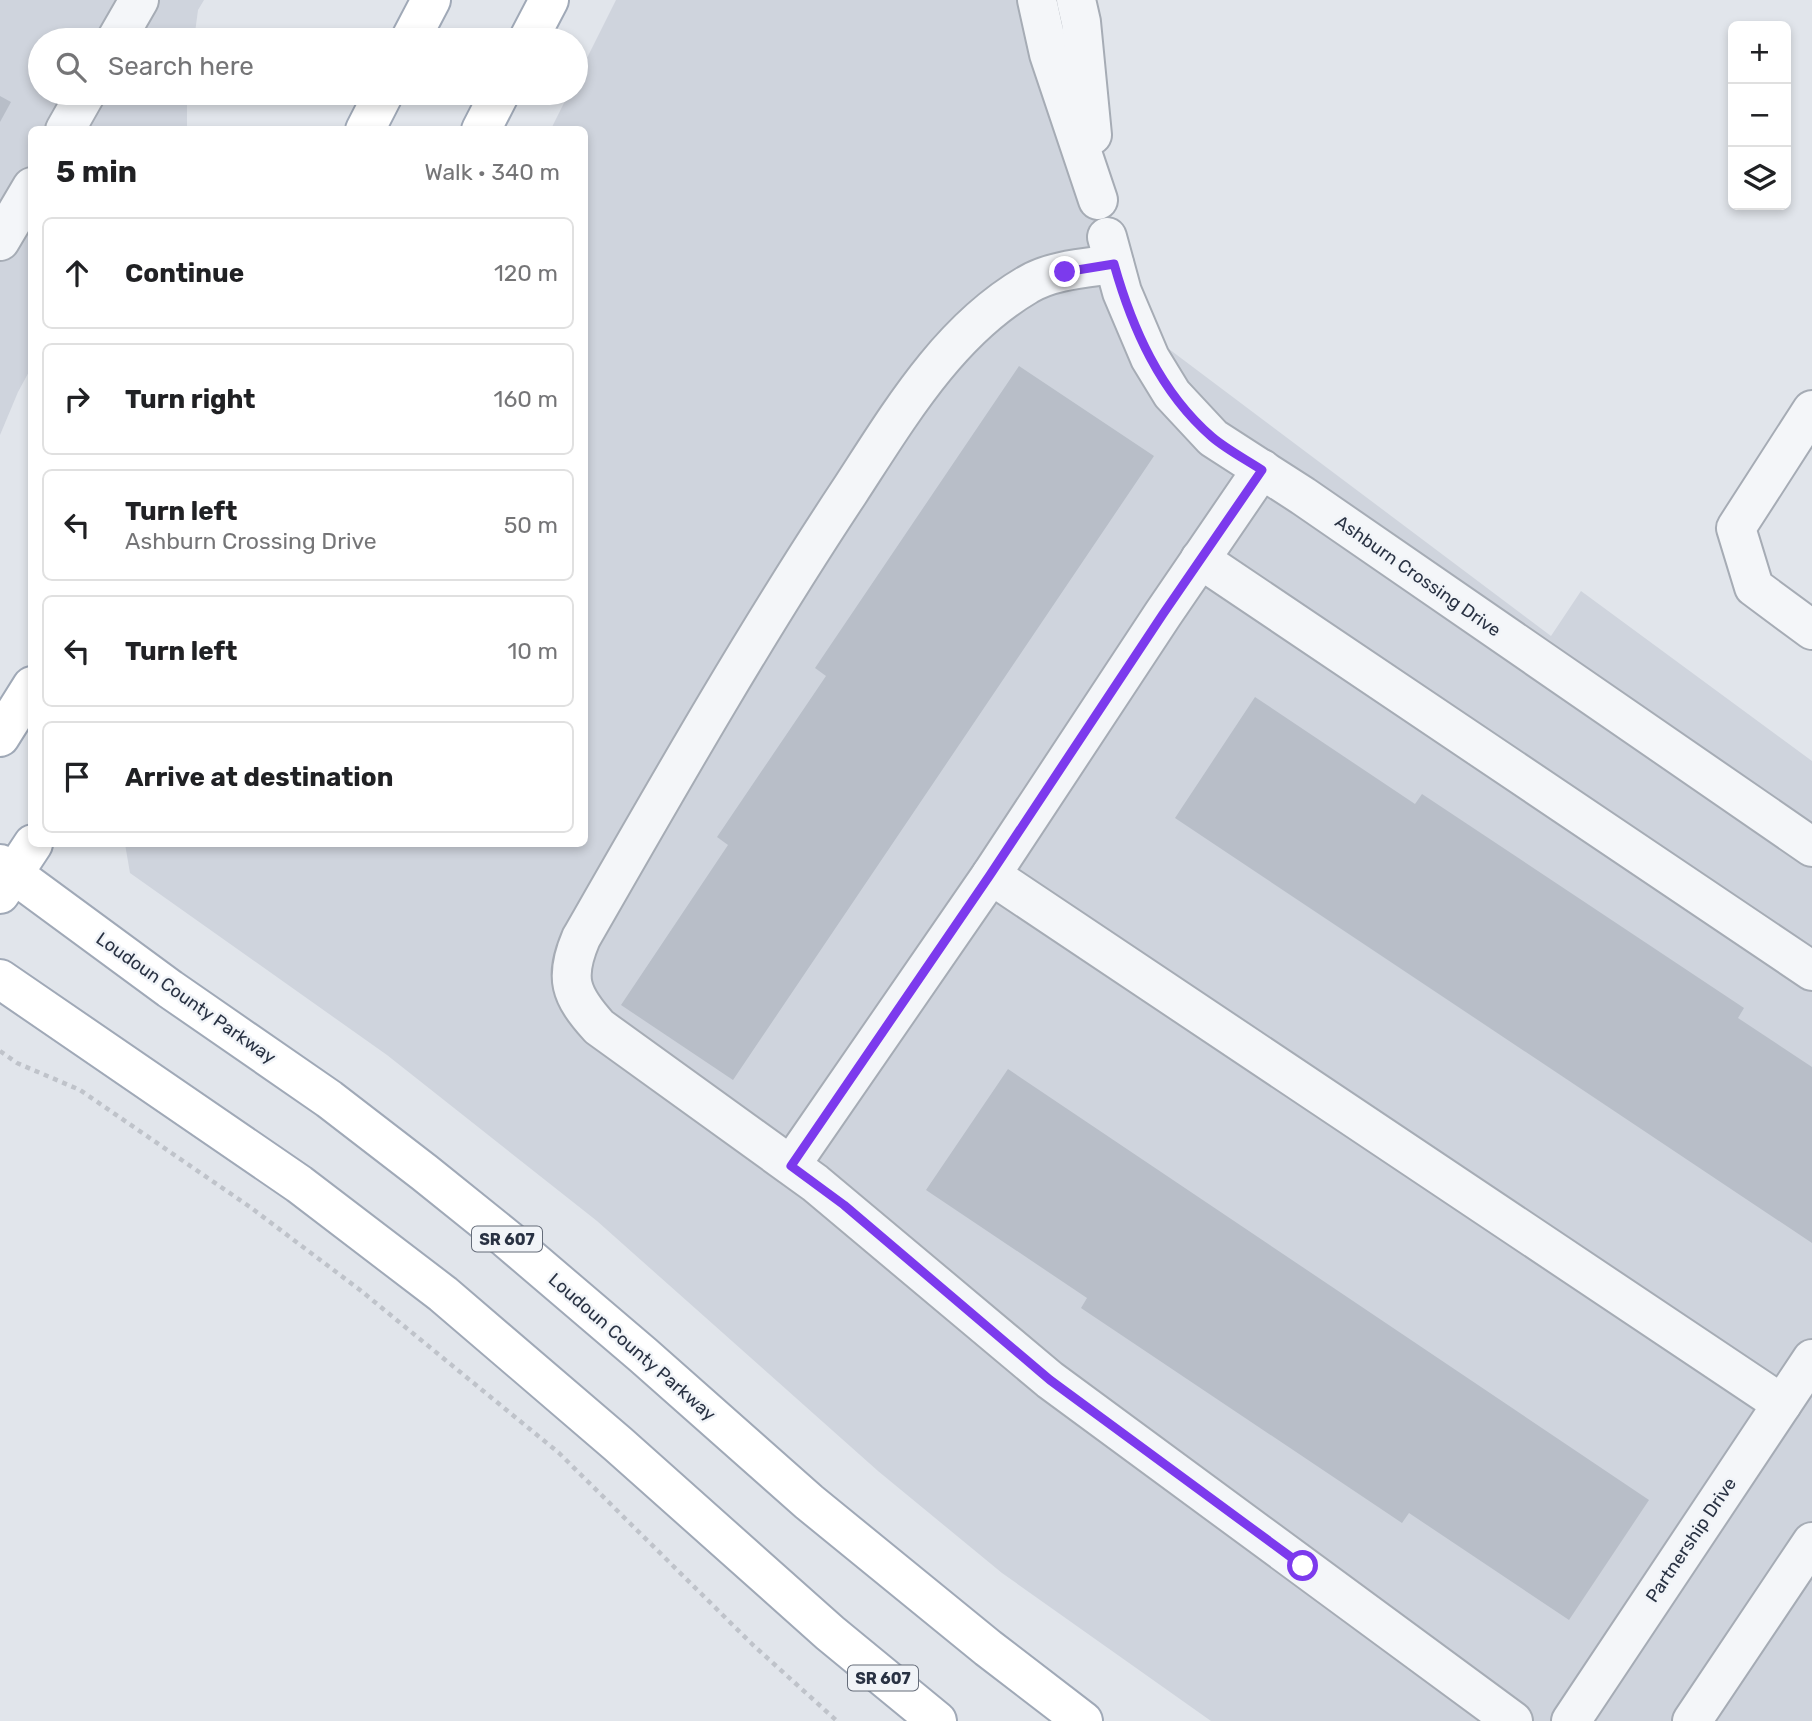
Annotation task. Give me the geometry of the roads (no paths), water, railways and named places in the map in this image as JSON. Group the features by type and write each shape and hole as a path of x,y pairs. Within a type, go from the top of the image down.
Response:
{"main road":[{"path":"416,28 430,0"},
{"path":"534,28 549,0"},
{"path":"367,126 378,105"},
{"path":"483,126 494,105"},
{"path":"0,737 28,692"},
{"name":"Loudoun County Parkway","path":"12,869 159,981 329,1099 425,1173 601,1319 809,1502 988,1648 1083,1721"},
{"name":"SR 607","path":"0,979 299,1184 433,1286 618,1444 830,1633 937,1721"}],"street":[{"path":"123,28 139,0"},
{"path":"1037,0 1049,54 1098,200 1081,22 1076,0"},
{"path":"67,126 79,105"},
{"path":"0,241 28,194"},
{"name":"Ashburn Crossing Drive","path":"791,1166 598,1027 582,1008 572,986 571,961 581,938 693,743 820,536 912,397 947,353 982,318 1029,283 1065,272 1111,250 1133,323 1150,358 1172,394 1213,438 1812,847"},
{"path":"1812,410 1736,528 1754,587 1812,630"},
{"path":"1262,470 791,1166 844,1205 1050,1380 1513,1721"},
{"path":"1200,559 1812,971"},
{"path":"990,875 1782,1404"},
{"name":"Partnership Drive","path":"1571,1721 1812,1359"},
{"path":"1692,1721 1812,1542"}]}
